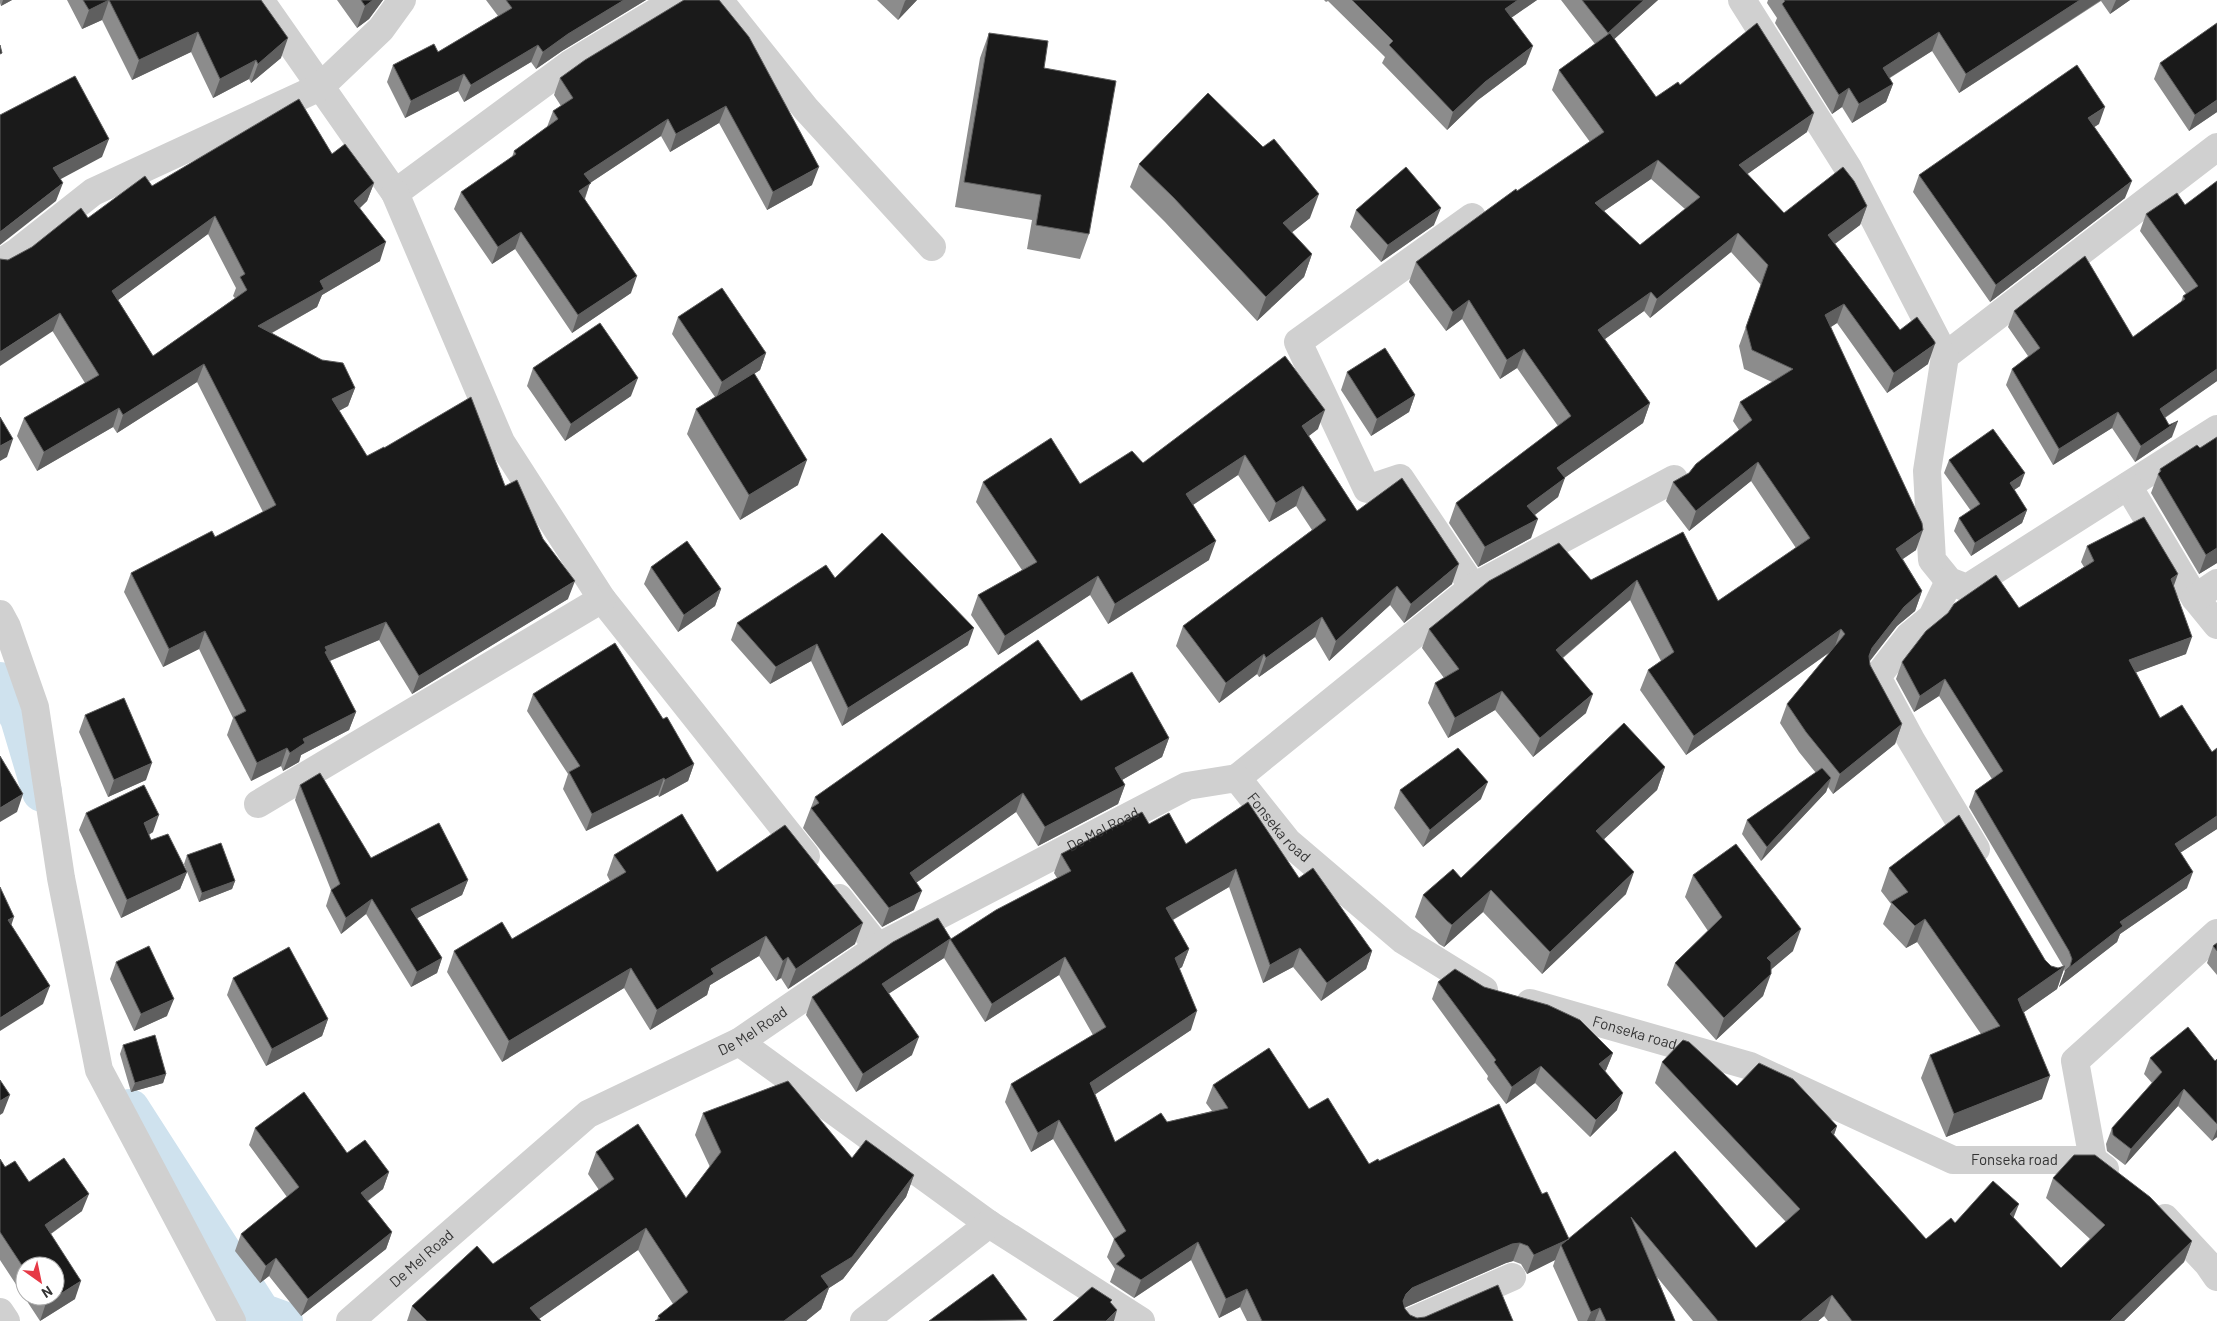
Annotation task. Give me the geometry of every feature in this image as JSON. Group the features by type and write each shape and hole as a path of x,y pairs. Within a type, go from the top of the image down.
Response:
{"street":[{"path":"260,0 395,193 501,442 602,599 878,947"},
{"path":"0,263 17,252 93,192 320,87 381,29 402,0"},
{"path":"395,193 570,64 676,0"},
{"path":"720,0 806,109 932,247"},
{"path":"1742,0 1848,168 1945,356 1927,471 1932,560 1949,581 1967,588 2217,429"},
{"path":"1945,356 2217,147"},
{"path":"1472,217 1298,342 1367,489 1400,478 1473,587"},
{"path":"1237,778 1473,587 1674,479"},
{"path":"2128,486 2195,598 2217,625"},
{"path":"1949,581 1932,617 1909,636 1877,677 1911,740 1990,874"},
{"path":"2195,598 2217,583"},
{"path":"258,804 602,599"},
{"path":"0,614 8,627 35,707 61,878 99,1070 232,1321"},
{"name":"Fonseka road","path":"1187,786 1237,778 1288,842 1403,940 1482,990 1750,1066 1952,1160 2093,1160"},
{"name":"De Mel Road","path":"350,1321 588,1114 739,1042 878,947 1187,786"},
{"path":"2123,1183 2093,1160 2075,1061 2217,934"},
{"path":"739,1042 989,1224 1141,1321"},
{"path":"2146,1200 2208,1264 2217,1277"},
{"path":"864,1321 989,1224"},
{"path":"1412,1321 1512,1277"},
{"path":"0,1312 6,1321"}],"building":[{"path":"83,0 109,0 89,10"},
{"path":"109,0 261,0 288,38 258,64 256,60 220,79 198,32 139,60"},
{"path":"361,0 373,0 365,6"},
{"path":"506,0 624,0 568,34 543,52 538,45 471,85 464,74 411,101 393,65 434,44 438,52 512,8"},
{"path":"684,0 719,0 749,37 819,167 773,192 726,106 676,134 668,119 584,174 591,183 579,191 637,276 578,315 521,232 498,247 461,192 516,154 514,151 558,119 553,111 573,98 560,78 585,60"},
{"path":"1352,0 1518,0 1505,9 1533,46 1485,82 1453,112 1389,45 1393,41"},
{"path":"1582,0 1644,0 1608,33"},
{"path":"1784,0 2080,0 1966,74 1939,32 1883,68 1893,84 1859,104 1849,88 1839,95 1782,4"},
{"path":"1757,23 1814,113 1739,165 1784,213 1843,167 1854,181 1867,206 1828,235 1900,330 1917,317 1935,342 1935,344 1894,373 1844,304 1825,315 1922,523 1923,530 1896,549 1922,591 1904,607 1872,648 1869,656 1870,665 1902,724 1840,774 1806,732 1787,704 1845,634 1841,629 1694,736 1648,670 1674,652 1637,580 1556,650 1593,694 1540,738 1502,691 1455,718 1435,683 1459,669 1429,629 1489,581 1559,543 1591,580 1683,532 1718,601 1810,538 1758,462 1696,511 1673,482 1689,473 1696,464 1752,420 1740,402 1793,369 1752,350 1746,327 1768,265 1738,233 1657,299 1651,292 1598,330 1650,403 1557,468 1565,478 1527,506 1538,519 1485,547 1456,503 1571,416 1524,349 1507,360 1469,300 1453,312 1416,262 1516,189 1517,191 1604,132 1559,70 1610,33 1656,97 1678,82 1680,85","holes":["1658,160 1700,197 1640,245 1595,203"]},
{"path":"2217,23 2217,100 2195,115 2160,63"},
{"path":"989,33 1048,41 1044,68 1116,81 1089,234 1036,225 1041,195 964,182"},
{"path":"2077,65 2105,107 2088,118 2132,181 1996,285 1919,175"},
{"path":"75,76 109,139 53,168 63,183 0,232 0,115"},
{"path":"1208,93 1263,147 1274,139 1319,194 1283,223 1312,254 1266,297 1174,198 1139,164"},
{"path":"299,99 332,154 345,144 374,183 354,201 386,242 320,281 324,289 258,326 322,360 343,363 355,388 332,399 367,456 471,397 505,486 517,480 543,539 575,581 419,676 386,622 325,647 327,651 325,652 356,712 303,739 305,743 290,753 287,748 257,763 234,717 246,711 205,631 169,649 131,573 212,531 215,537 276,505 204,364 123,415 119,408 44,452 24,418 99,375 60,313 0,352 0,259 8,260 32,247 81,208 88,218 145,176 152,186","holes":["215,216 245,274 240,277 247,290 153,356 112,291"]},
{"path":"1406,167 1441,208 1388,245 1356,210"},
{"path":"2217,181 2217,369 2160,409 2169,425 2178,421 2141,446 2118,412 2059,449 2012,369 2040,348 2014,311 2085,256 2133,337 2185,299 2183,296 2198,286 2146,214 2177,193 2185,205"},
{"path":"722,288 766,353 722,382 678,317"},
{"path":"600,323 638,378 571,424 533,368"},
{"path":"1385,348 1415,395 1377,419 1347,372"},
{"path":"1285,356 1325,410 1302,426 1357,511 1402,478 1459,564 1411,604 1397,586 1336,641 1322,617 1266,658 1264,654 1226,683 1183,626 1326,520 1303,486 1276,503 1245,455 1186,494 1216,541 1115,604 1098,576 1005,636 978,595 1037,562 983,482 1051,438 1080,484 1132,451 1143,463"},
{"path":"754,373 807,460 749,495 696,409"},
{"path":"0,417 13,439 0,446"},
{"path":"1993,429 2025,473 2010,483 2027,510 1975,543 1959,518 1980,504 1949,460"},
{"path":"2217,437 2217,548 2206,555 2158,474 2161,471 2160,469 2197,445 2200,448"},
{"path":"2144,517 2178,574 2171,579 2192,637 2129,660 2160,718 2182,705 2212,752 2217,748 2217,816 2175,844 2193,872 2120,922 2123,926 2065,971 2070,966 2072,959 2069,951 1975,791 2003,771 1945,679 1920,696 1902,662 1926,631 1948,613 1954,604 1996,575 2019,608 2094,561 2087,546"},
{"path":"882,533 974,628 848,708 817,644 776,667 737,623 826,565 835,578"},
{"path":"687,541 721,589 684,615 651,567"},
{"path":"1038,640 1081,701 1132,672 1169,738 1115,768 1125,785 1045,827 1023,793 910,873 922,891 889,908 811,808 819,803 815,797"},
{"path":"615,643 663,719 667,717 694,764 665,780 664,778 592,814 569,772 580,766 533,694"},
{"path":"124,698 152,763 114,780 85,715"},
{"path":"1624,723 1665,767 1596,831 1634,872 1550,952 1491,890 1452,925 1447,921 1423,895 1453,869 1461,878"},
{"path":"1458,748 1488,782 1430,830 1400,790"},
{"path":"0,756 23,794 0,808"},
{"path":"1822,768 1831,778 1767,847 1747,820"},
{"path":"320,773 371,858 439,823 468,880 411,909 442,958 417,972 372,899 346,918 331,890 340,884 300,785"},
{"path":"144,785 159,815 144,823 151,840 168,834 187,872 127,900 86,813"},
{"path":"1248,802 1299,878 1313,868 1372,951 1327,983 1300,948 1270,965 1236,869 1166,908 1189,949 1175,958 1197,1011 1090,1083 1115,1142 1161,1113 1167,1122 1228,1108 1213,1085 1269,1048 1309,1109 1328,1098 1369,1164 1499,1104 1542,1194 1547,1192 1569,1239 1534,1255 1528,1246 1520,1243 1512,1244 1412,1288 1406,1294 1403,1301 1405,1309 1410,1315 1417,1318 1425,1317 1498,1285 1513,1321 1262,1321 1247,1289 1226,1299 1198,1242 1141,1280 1116,1264 1125,1256 1114,1239 1126,1231 1059,1120 1038,1133 1011,1084 1106,1027 1065,957 992,1004 950,939 882,984 919,1037 863,1074 812,997 893,942 938,918 951,939 996,910 1071,871 1061,854 1142,812 1149,824 1169,813 1186,844"},
{"path":"682,814 717,872 785,825 863,923 796,969 788,957 783,961 766,936 711,969 714,974 657,1010 631,968 509,1041 454,951 502,922 512,939 626,872 614,855"},
{"path":"1959,815 2045,960 2051,966 2058,968 2065,966 2018,999 2050,1076 1954,1114 1930,1055 2000,1026 1925,919 1915,926 1891,902 1908,892 1889,868"},
{"path":"221,843 235,881 202,893 187,855"},
{"path":"1736,844 1801,929 1767,958 1771,962 1771,974 1724,1018 1675,963 1722,917 1693,875"},
{"path":"0,887 14,917 8,920 50,986 0,1018"},
{"path":"2217,943 2217,951 2213,946"},
{"path":"149,946 174,999 141,1014 116,962"},
{"path":"289,947 328,1019 272,1049 233,978"},
{"path":"1455,969 1484,987 1548,1005 1580,1020 1613,1053 1599,1064 1623,1093 1596,1120 1541,1066 1512,1087 1494,1062 1496,1060 1438,982"},
{"path":"2188,1027 2215,1061 2217,1059 2217,1124 2184,1089 2131,1149 2113,1135 2112,1128 2162,1072 2150,1058"},
{"path":"155,1035 166,1074 135,1083 123,1045"},
{"path":"1683,1040 1689,1042 1737,1086 1759,1063 1793,1079 1837,1126 1831,1132 1926,1239 1951,1218 1955,1223 1993,1181 2019,1204 2010,1214 2061,1268 2105,1225 2053,1178 2074,1155 2095,1155 2150,1197 2192,1241 2110,1321 1852,1321 1832,1295 1801,1321 1718,1321 1631,1217 1675,1321 1606,1321 1600,1308 1591,1312 1561,1245 1675,1151 1756,1248 1800,1209 1662,1062"},
{"path":"0,1080 10,1095 0,1101"},
{"path":"788,1081 852,1158 866,1140 914,1175 852,1257 821,1276 829,1287 784,1321 655,1321 660,1318 658,1316 688,1292 646,1228 530,1308 541,1321 427,1321 412,1306 477,1246 493,1264 614,1179 596,1152 638,1124 686,1198 721,1152 703,1113"},
{"path":"304,1092 347,1153 365,1140 389,1172 361,1193 392,1232 308,1299 276,1258 266,1266 241,1234 299,1187 255,1128"},
{"path":"64,1158 89,1194 45,1225 65,1256 16,1256 0,1232 0,1159 5,1167 15,1161 29,1182"},
{"path":"65,1256 81,1281 65,1291"},
{"path":"993,1274 1027,1320 929,1321"},
{"path":"1092,1287 1112,1300 1110,1302 1117,1310 1106,1321 1053,1321"}],"waterway":[{"path":"0,682 20,718 42,792"},
{"path":"130,1109 261,1313 283,1321"}]}
